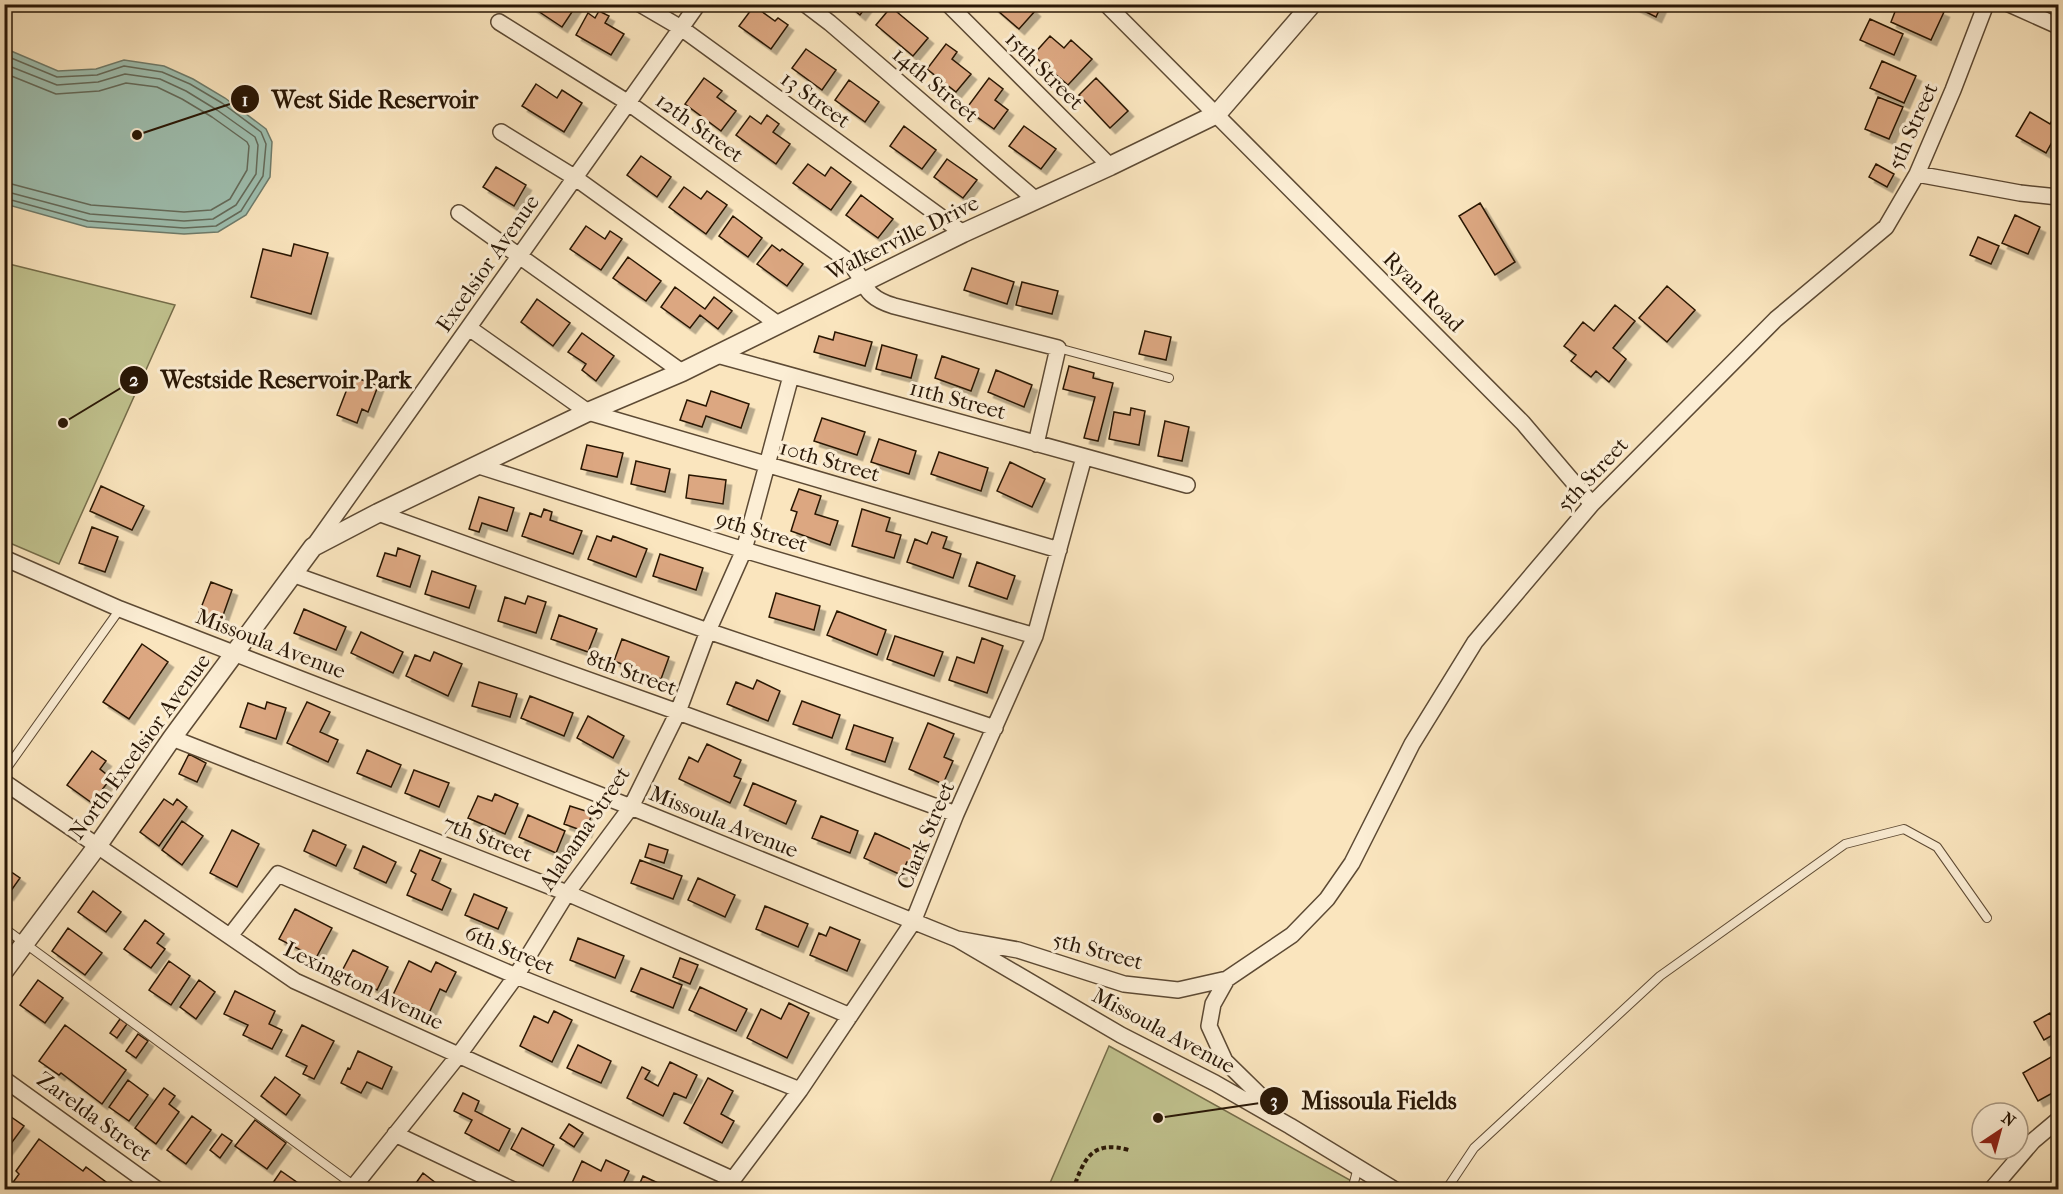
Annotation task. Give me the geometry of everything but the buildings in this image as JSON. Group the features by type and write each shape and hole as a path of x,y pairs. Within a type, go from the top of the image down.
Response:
{"street":[{"name":"13 Street","path":"640,4 681,28 963,233"},
{"name":"Excelsior Avenue","path":"313,548 698,4"},
{"name":"14th Street","path":"805,4 1036,200"},
{"name":"15th Street","path":"948,4 1110,166"},
{"name":"Ryan Road","path":"1106,4 1523,423 1592,504"},
{"name":"Walkerville Drive","path":"313,548 476,465 588,412 682,372 963,233 1217,114 1312,4"},
{"name":"5th Street","path":"957,939 1018,950 1124,984 1178,990 1227,979 1292,936 1327,899 1352,863 1412,744 1475,642 1592,504 1776,319 1886,227 1917,174 1986,4"},
{"path":"2009,4 2058,26"},
{"name":"12th Street","path":"499,22 627,102 844,258 852,265 862,282"},
{"path":"501,132 574,177 778,324"},
{"path":"1917,174 2020,193 2058,196"},
{"path":"459,213 682,372"},
{"path":"862,282 870,294 881,302 1058,348 1036,444"},
{"name":"10th Street","path":"469,328 588,412 1059,550"},
{"name":"11th Street","path":"717,355 1187,485"},
{"name":"Alabama Street","path":"355,1188 458,1056 516,976 567,893 631,807 678,712 708,631 744,550 791,376"},
{"name":"Clark Street","path":"729,1184 800,1090 913,922 956,814 1035,636 1084,457"},
{"name":"9th Street","path":"476,465 744,550 1035,636"},
{"path":"378,513 708,631 995,728"},
{"name":"North Excelsior Avenue","path":"4,971 313,548"},
{"name":"Missoula Avenue","path":"4,558 120,609 631,807 957,939 1121,1035 1215,1083 1395,1190"},
{"name":"8th Street","path":"292,574 956,814"},
{"name":"7th Street","path":"172,738 567,893 850,1016"},
{"name":"Lexington Avenue","path":"4,782 295,981 729,1184"},
{"name":"6th Street","path":"230,936 278,874 516,976 800,1090"},
{"name":"5th Street","path":"1227,979 1213,1004 1209,1026 1226,1061 1290,1126"},
{"name":"Zarelda Street","path":"4,1080 158,1190"},
{"path":"1991,1190 2033,1142 2058,1120"},
{"path":"395,1134 513,1190"}],"lane":[{"path":"1058,348 1169,378"},
{"path":"4,772 120,609"},
{"path":"1446,1190 1474,1148 1660,976 1845,844 1904,829 1937,847 1988,918"},
{"path":"4,928 355,1188"},
{"path":"1352,1190 1358,1167"}],"path":[{"path":"1073,1190 1082,1165 1096,1149 1113,1146 1129,1150"}],"green space":[{"path":"5,263 175,305 59,564 5,541"},
{"path":"1109,1046 1366,1189 1047,1190"}],"water":[{"path":"4,48 58,71 96,69 124,60 164,66 193,79 225,98 266,129 272,142 270,177 246,215 218,232 184,234 87,227 5,204"}],"place":[{"name":"West Side Reservoir","path":"137,135"},
{"name":"Westside Reservoir Park","path":"63,423"},
{"name":"Missoula Fields","path":"1158,1118"}]}
